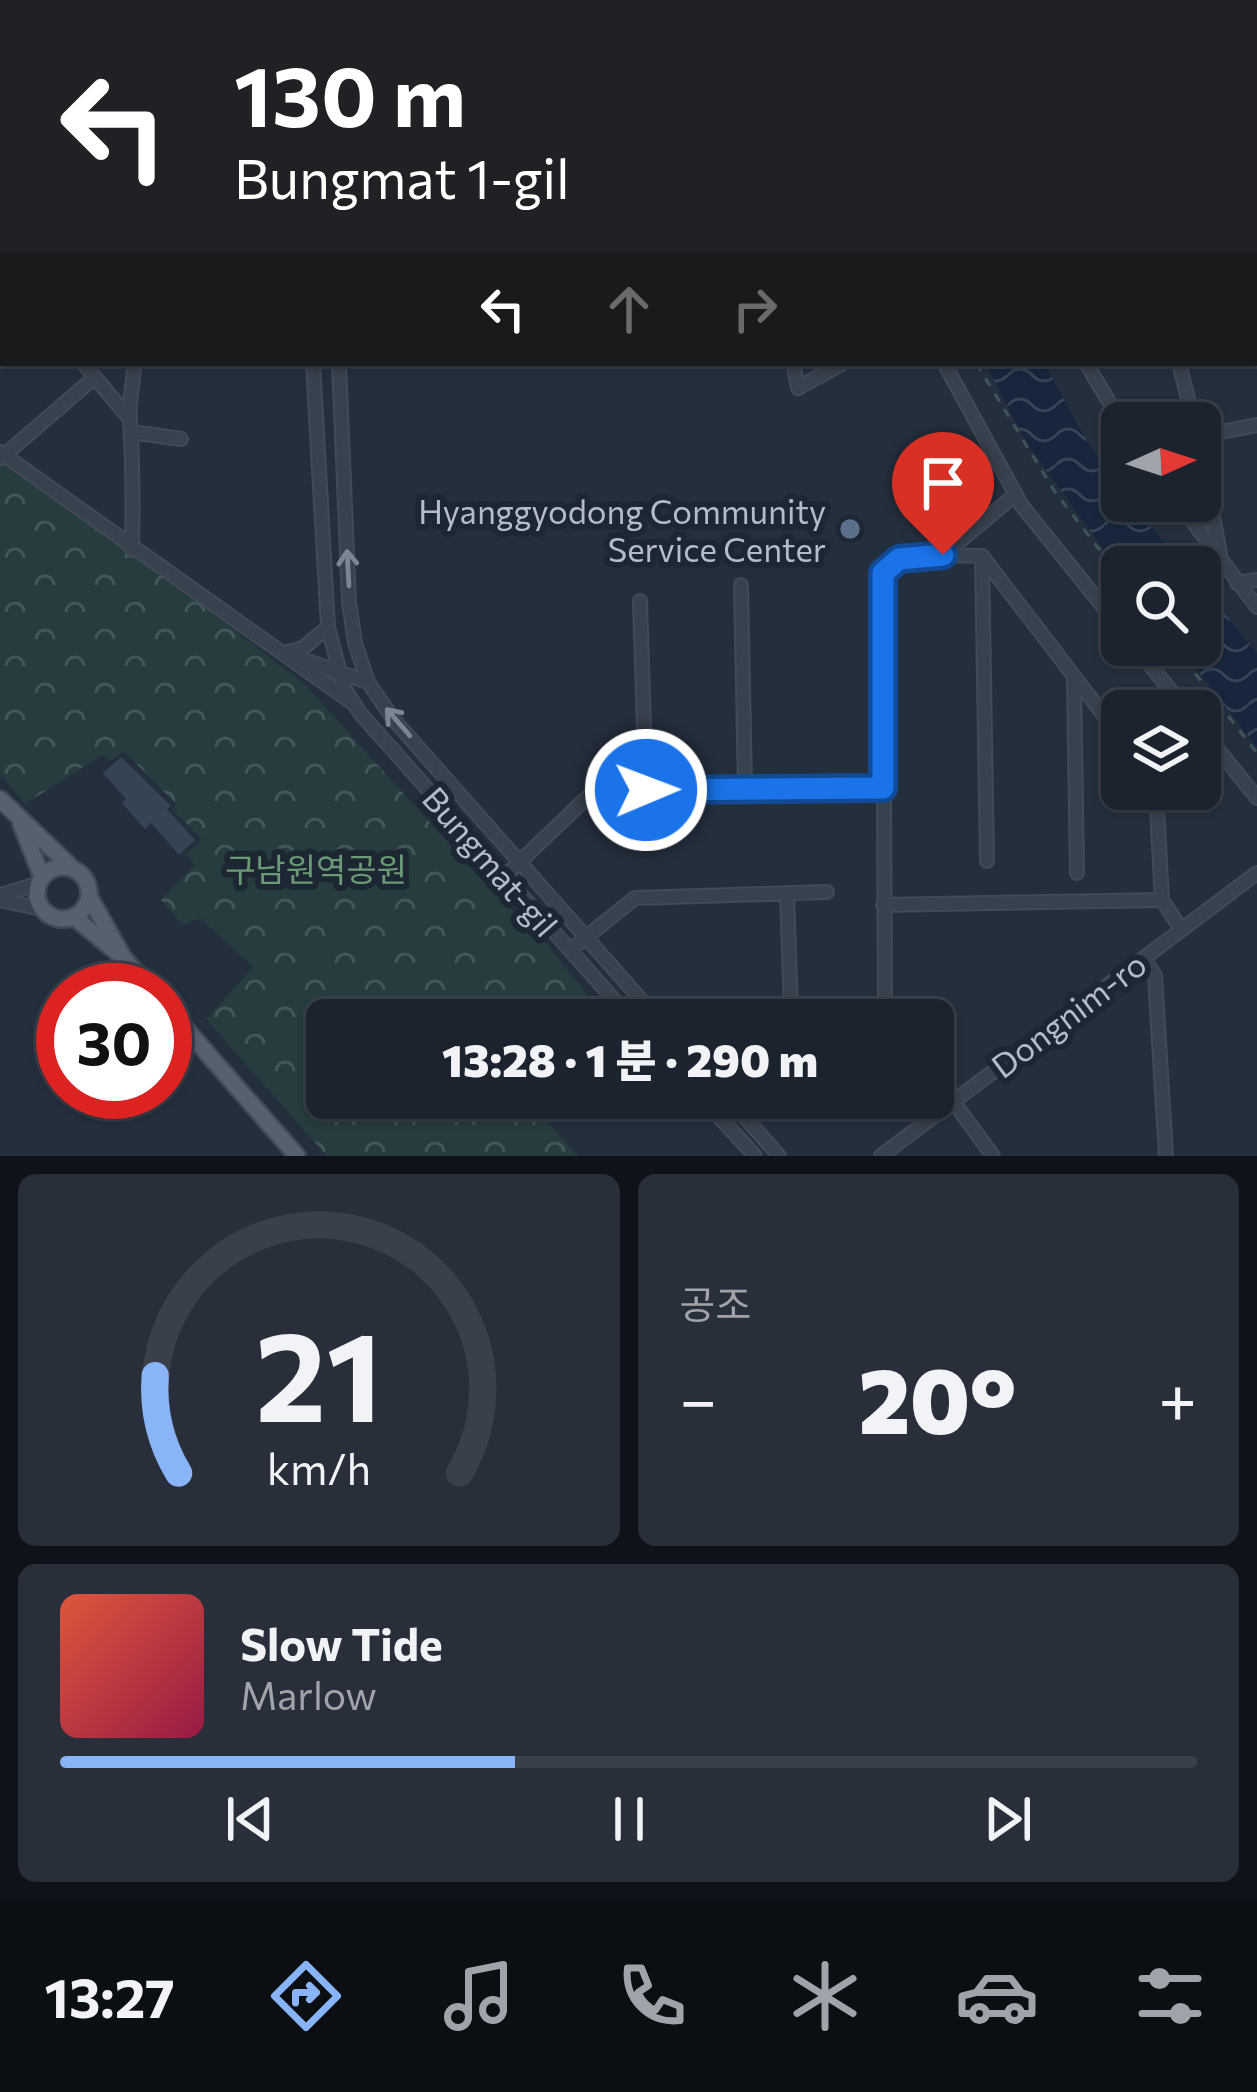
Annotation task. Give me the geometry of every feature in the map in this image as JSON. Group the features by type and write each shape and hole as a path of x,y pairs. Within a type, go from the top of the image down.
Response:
{"main road":[{"path":"0,799 85,879 89,896 122,957"},
{"path":"20,821 39,881 41,909 56,919 74,917 89,896"},
{"path":"39,881 56,867 72,868"},
{"path":"74,917 127,963"},
{"path":"192,1038 288,1153"}],"street":[{"path":"85,366 131,425 182,439"},
{"path":"132,550 134,366"},
{"name":"Bungmat-gil","path":"313,366 328,628 351,702"},
{"name":"Bungmat-gil","path":"339,366 350,602 355,643 368,682 394,720 641,999"},
{"path":"794,366 798,388 838,366"},
{"path":"946,366 1015,495 1101,604"},
{"path":"1087,366 1109,402"},
{"path":"1180,366 1189,402"},
{"path":"1,455 94,377"},
{"path":"1221,432 1257,425"},
{"name":"Bungmat-gil","path":"1,455 351,702 613,999"},
{"path":"943,555 1015,495"},
{"path":"888,999 883,905 883,573 899,559 982,556"},
{"path":"982,556 1101,711"},
{"path":"982,556 987,861"},
{"path":"1221,560 1257,607"},
{"path":"1237,583 1257,580"},
{"path":"741,585 746,788"},
{"path":"640,601 646,790"},
{"path":"283,653 303,648 328,628"},
{"name":"Bungmat-gil","path":"283,653 368,682"},
{"path":"1151,666 1170,690"},
{"path":"1074,676 1078,873"},
{"path":"1221,753 1257,798"},
{"path":"505,876 596,789 883,788"},
{"path":"1157,810 1162,900 1181,928"},
{"name":"Dongnim-ro","path":"954,1098 1257,873"},
{"path":"0,897 39,881"},
{"path":"570,950 634,898 827,892"},
{"path":"785,999 787,893"},
{"path":"0,897 41,909"},
{"path":"883,905 1162,900"},
{"path":"1144,958 1155,976 1166,1156"},
{"path":"954,1102 993,1156"},
{"path":"721,1119 754,1156"},
{"path":"746,1119 779,1156"},
{"name":"Dongnim-ro","path":"881,1156 927,1119"}],"path":[{"path":"978,366 1055,492 1101,552"},
{"path":"1190,666 1257,753"}],"green space":[{"name":"구남원역공원","path":"0,457 132,550 305,685 479,877 547,944 590,999 306,999 306,1119 553,1119 548,1123 578,1156 327,1156 206,1019 254,967 200,918 183,925 161,900 195,865 186,854 202,839 173,810 176,804 124,751 110,761 102,755 25,804 0,774"}],"water":[{"path":"987,366 1046,366 1101,462 1101,522 1147,522 1167,546 1101,546 1026,442"},
{"path":"1221,609 1257,653 1257,747 1221,701 1221,690 1212,690 1193,666 1221,666"}],"building":[{"path":"121,757 171,806 167,809 195,840 179,855 151,823 145,829 103,773"}],"place":[{"name":"Hyanggyodong Community Service Center","path":"850,529"}],"route":[{"path":"646,790 883,788 883,573 899,559 943,555"}]}
